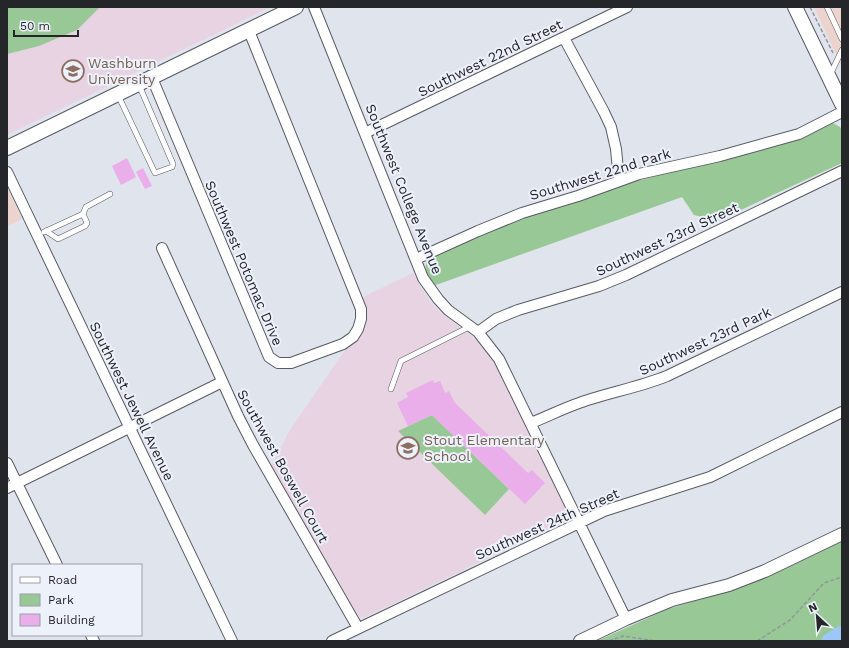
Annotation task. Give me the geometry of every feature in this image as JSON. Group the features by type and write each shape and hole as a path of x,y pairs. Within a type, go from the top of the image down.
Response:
{"main road":[{"path":"7,148 296,7"},
{"path":"795,7 842,104"}],"street":[{"name":"Southwest College Avenue","path":"314,7 423,278 448,310 474,329 499,359 626,619"},
{"name":"Southwest 22nd Street","path":"365,133 627,7"},
{"name":"Southwest Potomac Drive","path":"152,78 269,357 278,363 291,363 343,344 352,337 358,329 361,319 361,310 249,30"},
{"path":"564,38 604,112 610,127 616,149 619,181"},
{"name":"Southwest 22nd Park","path":"416,259 522,213 578,196 639,174 720,156 799,134 842,112"},
{"name":"Southwest 23rd Street","path":"474,329 511,313 599,286 626,275 842,171"},
{"name":"Southwest Jewell Avenue","path":"7,172 41,233 129,428 232,641"},
{"name":"Southwest Boswell Court","path":"162,248 222,382 253,445 358,628"},
{"name":"Southwest 23rd Park","path":"531,423 577,404 649,383 667,376 842,292"},
{"path":"12,485 222,382"},
{"name":"Southwest 24th Street","path":"332,641 578,522 626,503 710,477 842,412"},
{"path":"7,463 12,485 56,564"},
{"path":"580,641 626,619 672,600 729,585 842,534"}],"lane":[{"path":"827,7 842,39"},
{"path":"829,78 842,50"},
{"path":"117,94 155,173 172,167 173,164 139,84"},
{"path":"41,233 82,214 86,207 110,194"},
{"path":"41,233 58,239 61,238 85,226 87,223 82,214"},
{"path":"391,390 401,361 474,329"}],"path":[{"path":"810,7 835,57"},
{"path":"757,641 790,620 824,583 842,577"},
{"path":"609,641 623,636 656,641"}],"shaded area":[{"name":"Washburn University","path":"7,7 271,7 7,135"},
{"path":"814,7 842,7 842,67"},
{"path":"7,187 22,219 7,226"},
{"name":"Stout Elementary School","path":"413,273 432,304 441,313 474,338 497,367 568,517 565,521 363,618 356,612 271,466 290,430 345,350 360,332 361,298"}],"green space":[{"path":"7,7 100,7 77,30 39,46 7,54"},
{"path":"833,123 842,130 842,163 717,221 694,215 682,197 433,286 427,273 427,259 505,224 617,186 772,146"},
{"path":"432,415 509,489 485,515 398,431"},
{"path":"842,541 842,633 829,641 597,641 668,609 745,586"}],"building":[{"path":"127,158 136,177 121,185 112,166"},
{"path":"143,168 152,186 145,189 136,172"},
{"name":"Stout Elementary School","path":"433,380 434,383 440,381 445,393 449,391 455,403 528,473 532,470 545,483 525,504 432,415 408,426 397,403 408,397 406,393"}],"waterway":[{"path":"829,641 842,633"}],"place":[{"name":"Washburn University","path":"73,71"},
{"name":"Stout Elementary School","path":"408,448"}]}
